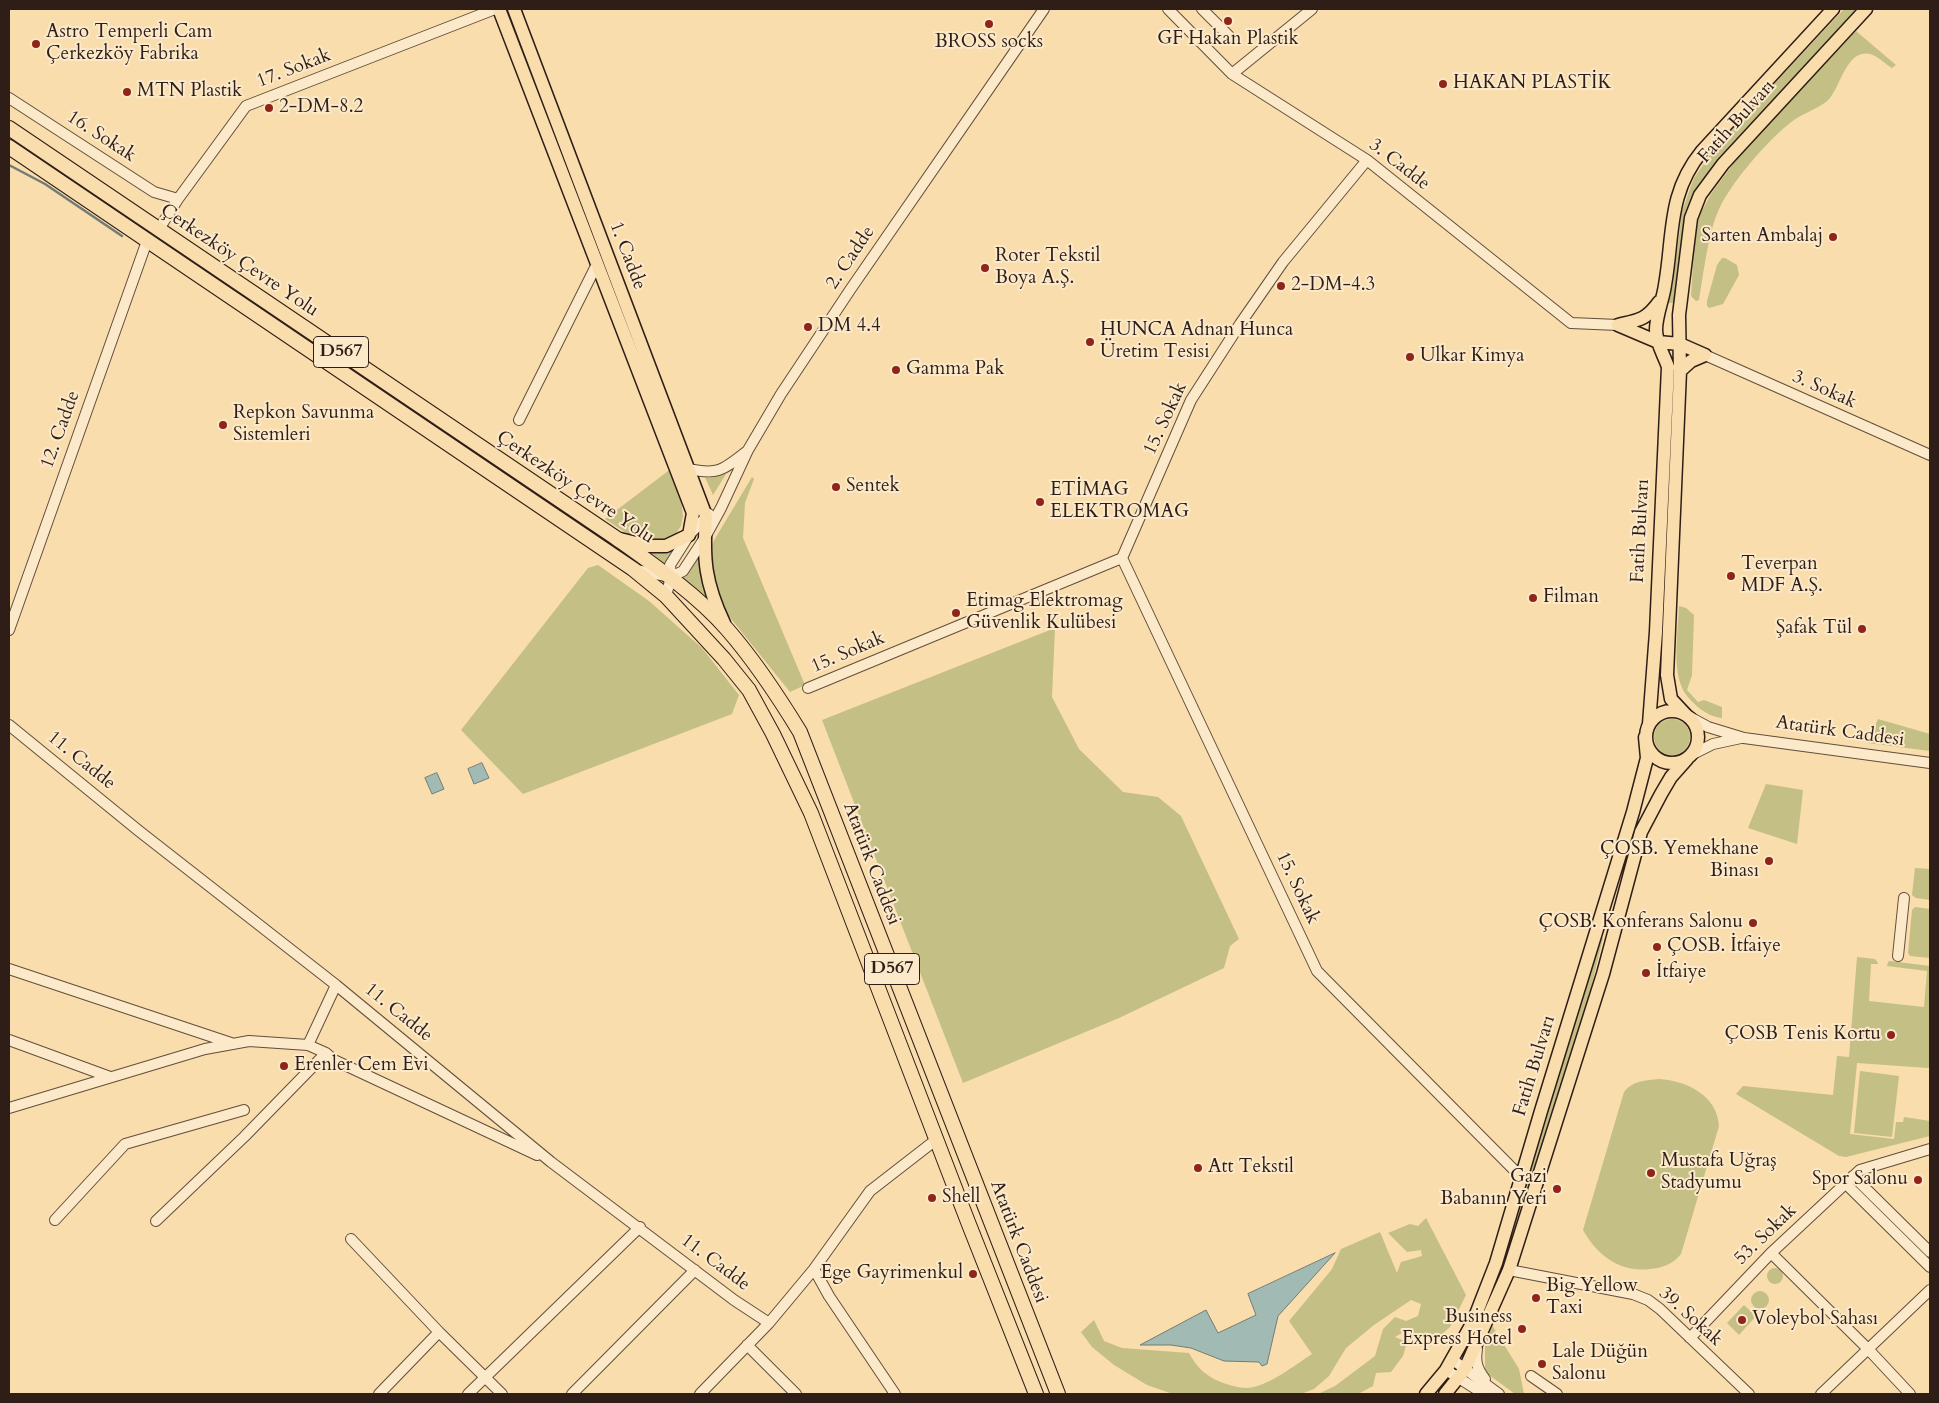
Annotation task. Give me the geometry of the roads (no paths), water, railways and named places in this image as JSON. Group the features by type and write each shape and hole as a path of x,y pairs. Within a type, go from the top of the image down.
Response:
{"highway":[{"name":"Çerkezköy Çevre Yolu","path":"9,128 671,577"},
{"name":"D567","path":"9,147 633,569 666,596 724,659 749,690 811,813 1036,1394"},
{"name":"Atatürk Caddesi","path":"671,577 727,628 769,682 800,732 1058,1394"}],"main road":[{"name":"1. Cadde","path":"500,9 693,513"},
{"name":"1. Cadde","path":"514,9 706,516"},
{"path":"1658,342 1656,333 1674,205 1688,170 1702,150 1735,113 1833,9"},
{"name":"Fatih Bulvarı","path":"1686,715 1671,698 1667,675 1680,371 1680,315 1689,230 1700,195 1735,150 1866,9"},
{"path":"1618,325 1636,321 1650,314 1662,298"},
{"path":"1659,314 1666,311 1675,312 1680,315"},
{"path":"1618,325 1658,342 1680,344 1705,355"},
{"name":"Fatih Bulvarı","path":"1650,724 1668,367 1658,342"},
{"path":"1680,371 1690,361 1705,355"},
{"path":"616,538 648,546 666,546 688,535 693,513"},
{"path":"706,516 704,538 706,572 714,603 727,628"},
{"path":"1675,711 1686,715 1694,723 1698,736 1696,749 1689,757 1670,764 1658,760 1648,748 1645,737 1650,724 1658,715 1665,712 1675,711"},
{"name":"Fatih Bulvarı","path":"1426,1394 1450,1365 1481,1302 1496,1263 1633,812 1647,758 1645,737"},
{"name":"Fatih Bulvarı","path":"1445,1394 1462,1373 1478,1343 1509,1270 1603,974 1641,832 1652,807 1671,777 1689,757"}],"street":[{"name":"17. Sokak","path":"159,230 178,199 246,106 495,9"},
{"name":"2. Cadde","path":"671,577 683,570 704,538 721,508 748,450 781,394 850,290 1044,9"},
{"name":"3. Cadde","path":"1168,9 1232,74 1367,160 1571,323 1618,325"},
{"path":"1202,9 1230,37"},
{"path":"1232,74 1312,9"},
{"name":"16. Sokak","path":"9,98 154,192 178,199"},
{"name":"15. Sokak","path":"808,688 1122,558 1191,400 1283,262 1367,160"},
{"name":"12. Cadde","path":"9,630 147,241"},
{"path":"519,420 597,264"},
{"name":"3. Sokak","path":"1705,355 1930,456"},
{"path":"688,469 703,472 724,469 748,450"},
{"path":"666,596 671,577 670,565 688,535 706,516 721,508"},
{"path":"693,513 706,516"},
{"name":"15. Sokak","path":"1122,558 1317,971 1521,1177"},
{"path":"633,569 671,577"},
{"path":"1686,715 1708,727 1744,738"},
{"name":"11. Cadde","path":"9,725 139,831 336,985 551,1162 768,1323"},
{"path":"1689,757 1713,744 1744,738"},
{"name":"Atatürk Caddesi","path":"1744,738 1930,763"},
{"path":"1898,956 1904,898"},
{"path":"9,969 232,1043"},
{"path":"308,1045 336,985"},
{"path":"9,1040 110,1077"},
{"path":"9,1108 205,1049 232,1043 249,1041 308,1045 326,1053 334,1060 551,1162"},
{"path":"156,1221 244,1137 326,1053"},
{"path":"55,1220 126,1144 244,1110"},
{"path":"701,1394 768,1323 814,1269 870,1192 937,1139"},
{"name":"53. Sokak","path":"1690,1338 1771,1253 1849,1180 1866,1167 1930,1149"},
{"path":"1849,1180 1930,1252"},
{"path":"1849,1180 1930,1267"},
{"path":"468,1394 640,1227"},
{"path":"351,1239 439,1332 502,1394"},
{"path":"1771,1253 1868,1349 1910,1394"},
{"path":"814,1269 825,1290 895,1394"},
{"path":"572,1394 695,1270"},
{"name":"39. Sokak","path":"1509,1270 1634,1294 1651,1302 1749,1394"},
{"path":"1821,1394 1930,1290"},
{"path":"379,1394 439,1332"},
{"path":"1478,1343 1475,1359 1478,1370 1492,1393"},
{"path":"747,1345 796,1394"},
{"path":"1450,1365 1492,1393"},
{"path":"1531,1376 1557,1394"}],"water":[{"path":"482,763 489,778 474,784 468,769"},
{"path":"437,773 444,789 432,794 425,778"},
{"path":"1335,1253 1278,1316 1267,1364 1262,1366 1259,1362 1224,1361 1191,1348 1171,1345 1140,1345 1206,1310 1218,1333 1256,1315 1248,1294"}],"waterway":[{"path":"9,165 45,184 122,236"}],"place":[{"name":"GF Hakan Plastik","path":"1228,21"},
{"name":"BROSS socks","path":"989,24"},
{"name":"Astro Temperli Cam Çerkezköy Fabrika","path":"36,44"},
{"name":"HAKAN PLASTİK","path":"1443,84"},
{"name":"MTN Plastik","path":"127,92"},
{"name":"2-DM-8.2","path":"269,108"},
{"name":"Sarten Ambalaj","path":"1833,237"},
{"name":"Roter Tekstil Boya A.Ş.","path":"985,268"},
{"name":"2-DM-4.3","path":"1281,286"},
{"name":"DM 4.4","path":"808,327"},
{"name":"HUNCA Adnan Hunca Üretim Tesisi","path":"1090,342"},
{"name":"Ulkar Kimya","path":"1410,357"},
{"name":"Gamma Pak","path":"896,370"},
{"name":"Repkon Savunma Sistemleri","path":"223,425"},
{"name":"Sentek","path":"836,487"},
{"name":"ETİMAG ELEKTROMAG","path":"1040,502"},
{"name":"Teverpan MDF A.Ş.","path":"1731,576"},
{"name":"Filman","path":"1533,598"},
{"name":"Etimag Elektromag Güvenlik Kulübesi","path":"956,613"},
{"name":"Şafak Tül","path":"1862,629"},
{"name":"ÇOSB. Yemekhane Binası","path":"1769,861"},
{"name":"ÇOSB. Konferans Salonu","path":"1753,923"},
{"name":"ÇOSB. İtfaiye","path":"1657,947"},
{"name":"İtfaiye","path":"1646,973"},
{"name":"ÇOSB Tenis Kortu","path":"1891,1035"},
{"name":"Erenler Cem Evi","path":"284,1066"},
{"name":"Att Tekstil","path":"1198,1168"},
{"name":"Mustafa Uğraş Stadyumu","path":"1651,1173"},
{"name":"Spor Salonu","path":"1918,1180"},
{"name":"Gazi Babanın Yeri","path":"1557,1189"},
{"name":"Shell","path":"932,1198"},
{"name":"Ege Gayrimenkul","path":"973,1274"},
{"name":"Big Yellow Taxi","path":"1536,1298"},
{"name":"Voleybol Sahası","path":"1742,1320"},
{"name":"Business Express Hotel","path":"1522,1329"},
{"name":"Lale Düğün Salonu","path":"1542,1364"}]}
